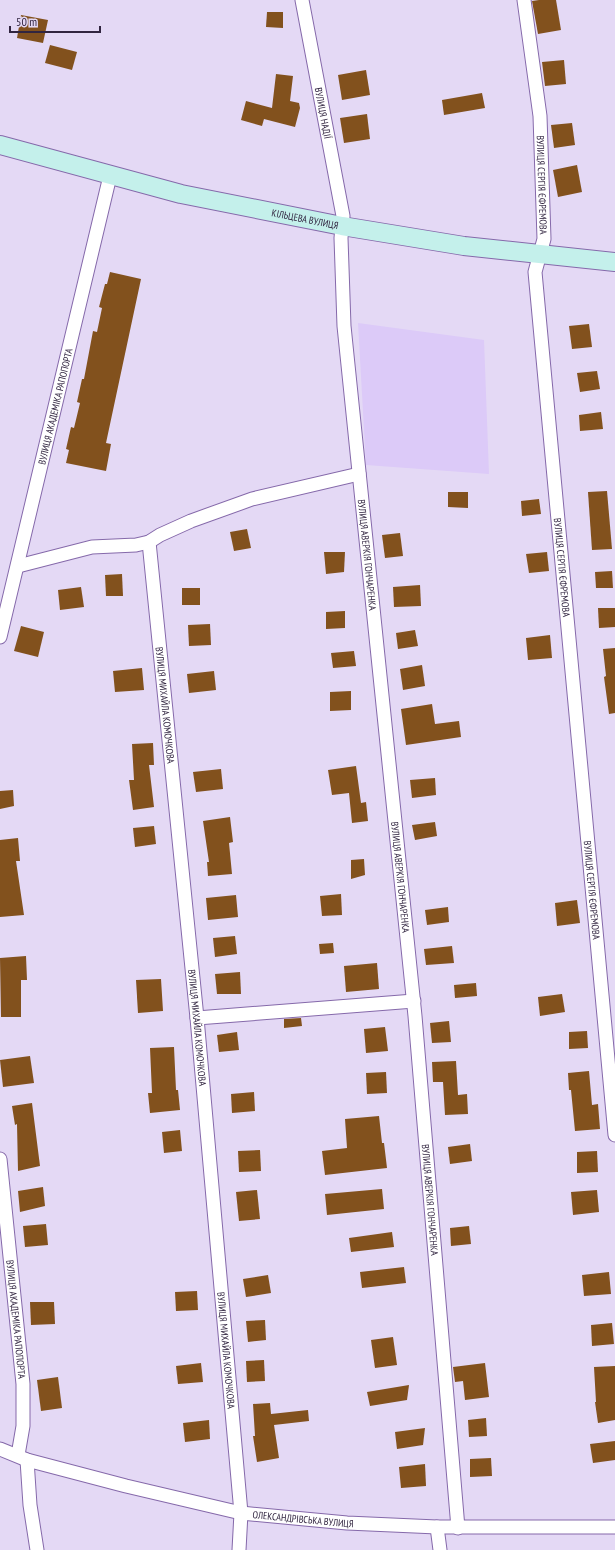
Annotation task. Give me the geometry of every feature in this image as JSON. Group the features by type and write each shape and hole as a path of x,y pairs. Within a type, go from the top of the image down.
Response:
{"main road":[{"name":"КІЛЬЦЕВА ВУЛИЦЯ","path":"0,145 110,176 224,203 342,226 464,246 615,262"}],"street":[{"name":"ВУЛИЦЯ НАДІЇ","path":"302,0 343,216 342,226"},
{"name":"ВУЛИЦЯ СЕРГІЯ ЄФРЕМОВА","path":"524,0 540,116 544,240 535,272 615,1135"},
{"name":"ВУЛИЦЯ АКАДЕМІКА РАПОПОРТА","path":"0,637 6,594 18,566 110,176"},
{"name":"ВУЛИЦЯ АВЕРКІЯ ГОНЧАРЕНКА","path":"342,226 341,245 344,326 414,1001 458,1528"},
{"path":"18,566 92,547 136,545 149,542 160,535 191,521 252,499 359,474"},
{"name":"ВУЛИЦЯ МИХАЙЛА КОМОЧКОВА","path":"149,542 197,1018 241,1513 239,1550"},
{"path":"197,1018 414,1001"},
{"name":"ВУЛИЦЯ АКАДЕМІКА РАПОПОРТА","path":"0,1159 23,1384 22,1457 37,1550"},
{"name":"ОЛЕКСАНДРІВСЬКА ВУЛИЦЯ","path":"0,1449 22,1457 126,1486 241,1513 347,1523 458,1528 615,1527"},
{"path":"437,1527 440,1550"}],"shaded area":[{"path":"358,323 484,340 489,474 366,465"}],"building":[{"path":"556,0 561,30 538,34 532,1"},
{"path":"267,12 283,12 283,28 266,27"},
{"path":"21,15 48,20 43,43 17,38"},
{"path":"50,45 77,52 72,70 45,63"},
{"path":"564,60 566,84 545,86 542,62"},
{"path":"366,70 370,95 342,100 338,75"},
{"path":"276,74 293,76 290,101 299,103 300,108 295,127 264,119 262,126 241,120 246,101 272,108"},
{"path":"482,93 485,108 444,115 442,100"},
{"path":"367,114 370,139 344,143 340,118"},
{"path":"572,123 575,145 554,148 551,125"},
{"path":"577,165 582,192 558,197 553,170"},
{"path":"110,272 141,279 106,443 111,444 106,471 66,463 69,450 66,449 71,427 74,428 80,403 77,402 82,379 84,379 93,331 97,332 102,308 99,307"},
{"path":"589,324 592,347 572,349 569,326"},
{"path":"597,371 600,389 580,392 577,373"},
{"path":"601,412 603,429 580,431 579,415"},
{"path":"607,491 612,549 592,550 588,492"},
{"path":"448,492 468,492 468,508 448,507"},
{"path":"539,499 541,514 522,516 521,501"},
{"path":"247,529 251,548 234,551 230,532"},
{"path":"400,533 403,556 385,558 382,535"},
{"path":"324,552 345,552 344,572 326,574"},
{"path":"547,552 549,571 529,573 526,554"},
{"path":"612,571 613,588 596,588 595,572"},
{"path":"122,574 123,596 106,596 105,575"},
{"path":"420,585 421,606 394,607 393,587"},
{"path":"81,587 84,607 60,610 58,590"},
{"path":"182,588 200,588 200,605 182,605"},
{"path":"598,608 615,608 615,627 599,628"},
{"path":"345,611 345,628 326,629 326,612"},
{"path":"210,624 211,645 189,646 188,625"},
{"path":"21,626 44,632 38,657 14,651"},
{"path":"415,630 418,646 398,649 396,633"},
{"path":"550,635 552,658 528,660 526,638"},
{"path":"615,648 615,713 609,714 604,677 606,676 603,649"},
{"path":"354,651 356,666 333,668 331,653"},
{"path":"422,665 425,686 403,690 400,669"},
{"path":"142,668 144,690 115,692 113,671"},
{"path":"214,671 216,690 189,693 187,674"},
{"path":"351,691 351,710 330,711 330,692"},
{"path":"432,704 435,724 459,721 461,737 406,745 401,709"},
{"path":"153,743 154,765 149,765 154,807 133,810 129,780 134,780 132,744"},
{"path":"356,766 361,803 366,802 368,821 352,823 349,793 332,795 328,770"},
{"path":"221,769 223,789 196,792 193,772"},
{"path":"435,778 436,795 412,798 410,780"},
{"path":"13,790 14,806 0,809 0,791"},
{"path":"230,817 233,842 229,843 232,874 208,876 207,862 209,862 203,821"},
{"path":"435,822 437,836 415,840 412,825"},
{"path":"154,826 156,844 135,847 133,828"},
{"path":"18,838 20,861 16,861 24,915 0,917 0,840"},
{"path":"364,859 365,875 351,879 351,860"},
{"path":"341,894 342,915 322,916 320,896"},
{"path":"236,895 238,917 208,920 206,898"},
{"path":"577,900 580,923 557,926 555,903"},
{"path":"448,907 449,922 427,925 425,910"},
{"path":"235,936 237,954 215,957 213,938"},
{"path":"333,943 334,953 320,954 319,944"},
{"path":"452,946 454,963 426,965 424,949"},
{"path":"26,956 27,980 21,980 21,1017 1,1017 0,958"},
{"path":"377,963 379,989 346,992 344,966"},
{"path":"240,972 241,994 217,994 215,974"},
{"path":"161,979 163,1011 138,1013 136,980"},
{"path":"476,983 477,996 455,998 454,985"},
{"path":"562,994 565,1012 540,1016 538,997"},
{"path":"301,1018 302,1026 284,1028 284,1019"},
{"path":"449,1021 451,1042 432,1043 430,1023"},
{"path":"385,1027 388,1051 366,1053 364,1029"},
{"path":"587,1031 588,1048 569,1049 569,1032"},
{"path":"237,1032 239,1050 219,1052 217,1035"},
{"path":"174,1047 176,1090 178,1090 180,1110 150,1113 148,1093 152,1093 150,1048"},
{"path":"30,1056 34,1083 3,1087 0,1060"},
{"path":"456,1061 458,1095 467,1094 468,1114 445,1115 443,1082 433,1082 432,1062"},
{"path":"589,1071 592,1105 598,1104 600,1129 575,1131 568,1073"},
{"path":"386,1072 387,1093 367,1094 366,1073"},
{"path":"254,1092 255,1111 232,1113 231,1094"},
{"path":"32,1103 40,1166 18,1171 17,1124 15,1125 12,1106"},
{"path":"379,1116 387,1168 325,1175 322,1151 347,1148 345,1119"},
{"path":"180,1130 182,1151 164,1153 162,1132"},
{"path":"470,1144 472,1161 450,1164 448,1147"},
{"path":"260,1150 261,1171 239,1172 238,1151"},
{"path":"597,1151 598,1172 577,1173 577,1152"},
{"path":"43,1187 45,1206 20,1212 18,1191"},
{"path":"382,1189 384,1209 327,1215 325,1194"},
{"path":"257,1190 260,1219 239,1221 236,1192"},
{"path":"597,1190 599,1212 573,1215 571,1192"},
{"path":"46,1224 48,1245 25,1247 23,1226"},
{"path":"469,1226 471,1244 451,1246 450,1228"},
{"path":"392,1232 394,1247 351,1252 349,1238"},
{"path":"404,1267 406,1283 362,1288 360,1272"},
{"path":"609,1272 611,1294 584,1296 582,1275"},
{"path":"268,1275 271,1293 246,1297 243,1279"},
{"path":"197,1291 198,1310 176,1311 175,1292"},
{"path":"30,1302 54,1302 55,1324 31,1325"},
{"path":"265,1320 266,1340 248,1342 246,1321"},
{"path":"612,1323 614,1344 592,1346 591,1325"},
{"path":"393,1337 397,1365 375,1368 371,1340"},
{"path":"264,1360 265,1381 247,1382 246,1361"},
{"path":"201,1363 203,1382 178,1384 176,1366"},
{"path":"485,1363 489,1397 465,1400 463,1381 455,1382 453,1367"},
{"path":"615,1366 615,1420 598,1423 595,1402 594,1367"},
{"path":"58,1377 62,1408 41,1411 37,1380"},
{"path":"409,1385 407,1400 370,1406 367,1392"},
{"path":"270,1403 271,1414 308,1410 309,1421 274,1425 279,1458 257,1462 253,1436 255,1436 253,1404"},
{"path":"486,1418 487,1436 469,1437 468,1420"},
{"path":"209,1420 210,1439 185,1442 183,1423"},
{"path":"425,1428 423,1445 397,1449 395,1432"},
{"path":"615,1441 615,1460 593,1463 590,1444"},
{"path":"491,1458 492,1476 470,1477 470,1459"},
{"path":"425,1464 426,1486 401,1488 399,1467"}]}
